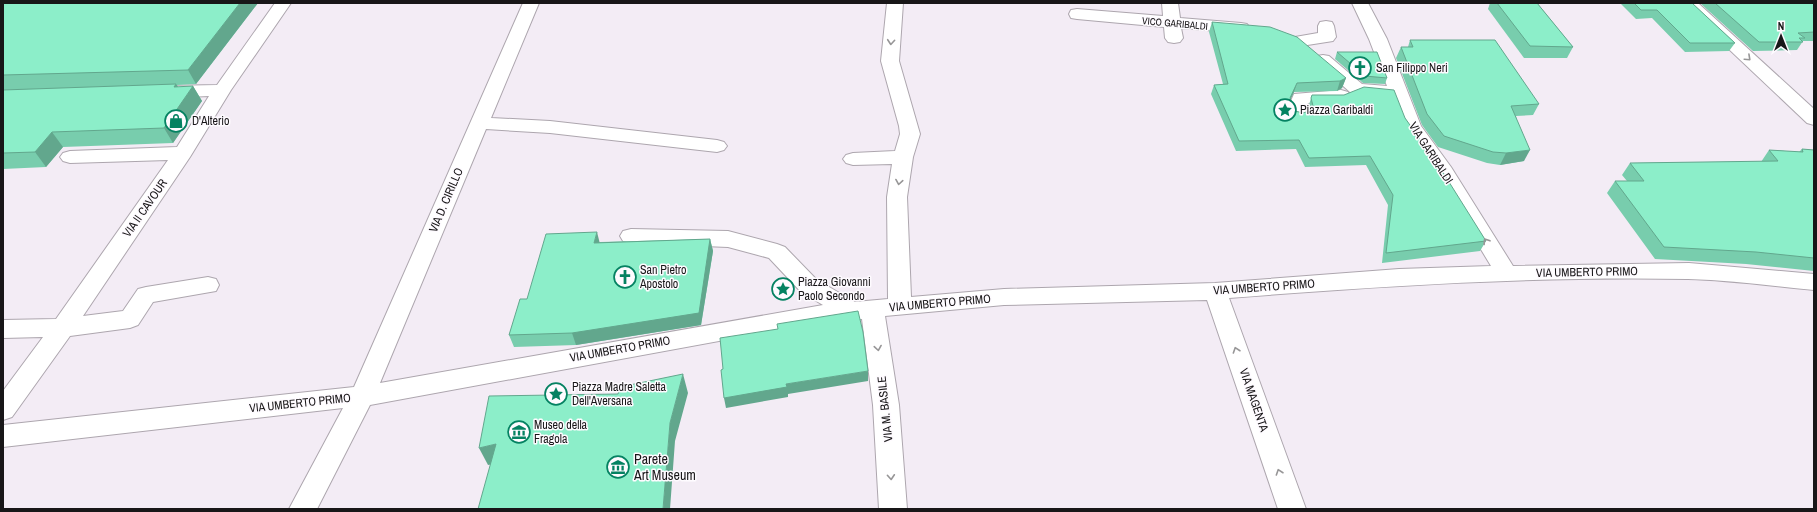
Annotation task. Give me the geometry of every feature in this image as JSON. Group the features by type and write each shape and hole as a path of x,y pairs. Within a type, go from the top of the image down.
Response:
{"street":[{"name":"VIA II CAVOUR","path":"3,410 63,328 183,153 222,90 283,3"},
{"name":"VIA D. CIRILLO","path":"303,509 362,396 531,3"},
{"path":"881,3 895,3 890,61 910,134 903,157 897,197 900,306"},
{"path":"1170,3 1173,31"},
{"name":"VIA GARIBALDI","path":"1360,3 1378,39 1412,127 1444,172 1507,274"},
{"path":"1688,3 1814,119"},
{"name":"VICO GARIBALDI","path":"1077,14 1173,31 1255,29"},
{"path":"1326,26 1327,37 1294,39 1357,89 1398,93"},
{"path":"1299,115 1297,108 1301,98 1340,97 1357,89"},
{"path":"152,92 222,90"},
{"path":"479,123 550,127 717,146"},
{"path":"70,157 183,153"},
{"path":"853,159 903,157"},
{"path":"631,236 728,239 777,252 809,286 862,310"},
{"name":"VIA UMBERTO PRIMO","path":"3,436 362,396 817,314 900,306 1046,295 1215,291 1399,277 1572,272 1689,271 1814,282"},
{"path":"3,328 63,328 130,319 146,295 208,285"},
{"name":"VIA MAGENTA","path":"1215,291 1292,509"},
{"name":"VIA M. BASILE","path":"862,310 886,405 893,509"}],"building":[{"path":"3,3 240,3 188,70 3,75"},
{"path":"1497,3 1537,3 1573,47 1530,46"},
{"path":"1634,3 1692,3 1735,43 1690,43 1657,10 1641,10"},
{"path":"1715,3 1814,3 1814,32 1798,33 1805,38 1799,38 1803,42 1759,42"},
{"path":"1212,22 1270,27 1297,37 1346,78 1340,81 1297,83 1290,98 1295,111 1303,113 1311,110 1313,106 1311,98 1312,95 1344,95 1364,87 1394,90 1405,118 1439,166 1486,241 1386,253 1393,195 1370,156 1309,158 1299,140 1239,141 1214,85 1228,84"},
{"path":"1410,40 1495,40 1539,104 1511,106 1530,150 1506,153 1493,152 1444,136 1427,114 1401,47 1413,47"},
{"path":"1337,52 1377,52 1387,78 1365,76"},
{"path":"176,84 174,87 193,86 164,128 52,132 35,152 3,153 3,90"},
{"path":"1802,149 1814,150 1814,258 1756,252 1664,247 1615,181 1644,181 1630,163 1778,161 1769,150 1803,152"},
{"path":"597,232 594,243 710,239 699,313 572,333 509,335 520,299 527,299 546,234"},
{"path":"858,311 863,332 868,371 786,384 787,387 724,398 720,338 778,329 777,324"},
{"path":"683,374 670,423 663,509 478,509 496,444 479,448 489,396 618,394 620,387"}],"place":[{"name":"San Filippo Neri","path":"1360,68"},
{"name":"Piazza Garibaldi","path":"1285,110"},
{"name":"D'Alterio","path":"176,121"},
{"name":"San Pietro Apostolo","path":"625,277"},
{"name":"Piazza Giovanni Paolo Secondo","path":"783,289"},
{"name":"Piazza Madre Saletta Dell'Aversana","path":"556,394"},
{"name":"Museo della Fragola","path":"519,432"},
{"name":"Parete Art Museum","path":"618,467"}]}
